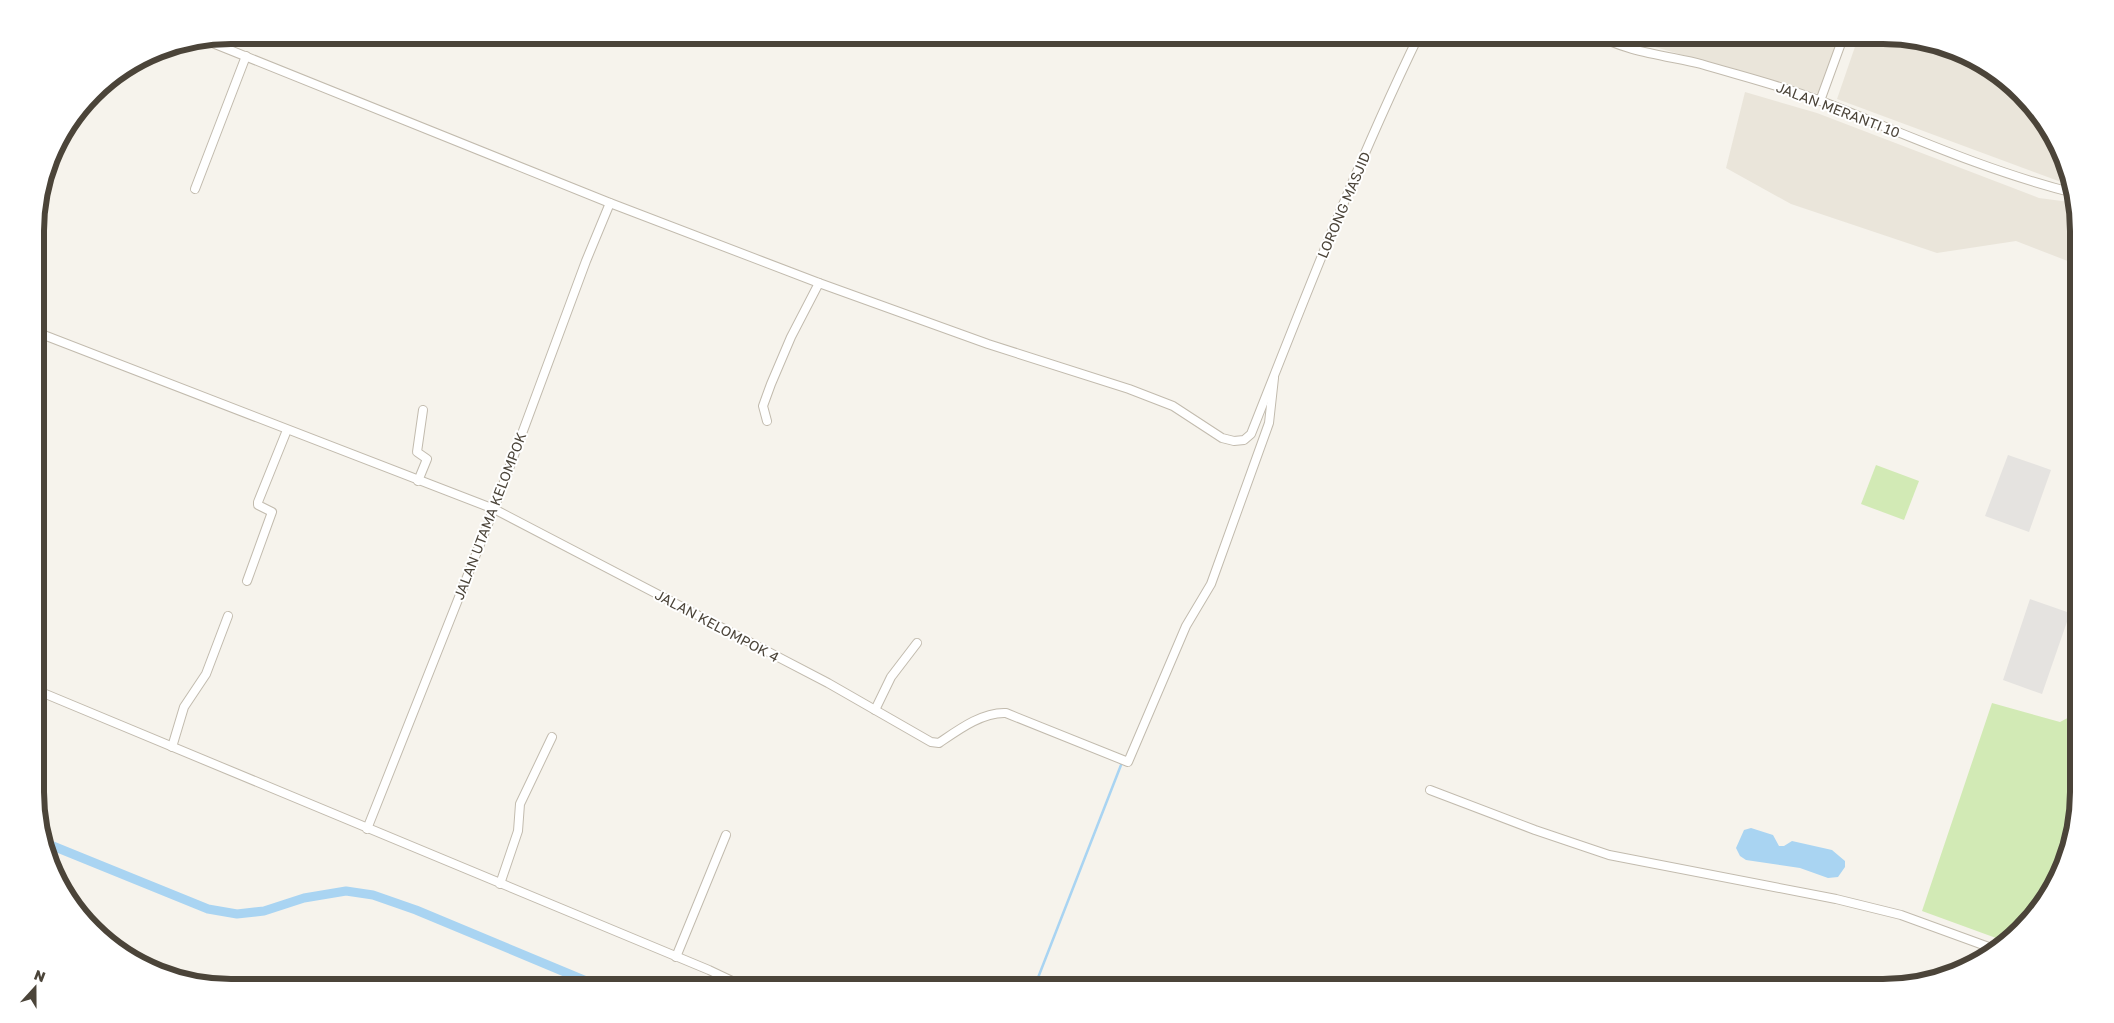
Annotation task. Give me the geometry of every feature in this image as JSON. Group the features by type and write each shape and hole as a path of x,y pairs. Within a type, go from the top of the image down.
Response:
{"street":[{"path":"216,44 610,203 819,283 791,337 771,384 763,406 767,421"},
{"name":"LORONG MASJID","path":"819,283 988,344 1129,389 1173,406 1222,438 1234,441 1244,440 1251,434 1314,276 1386,104 1415,44"},
{"name":"JALAN MERANTI 10","path":"1619,44 1735,73 1820,101 1976,164 2066,191"},
{"path":"1820,101 1841,44"},
{"path":"195,189 246,56"},
{"name":"JALAN UTAMA KELOMPOK","path":"367,829 494,510 586,261 610,203"},
{"name":"JALAN KELOMPOK 4","path":"44,335 494,510 675,602 926,739 939,743 980,719 996,712 1006,713 1128,762 1186,626 1210,584 1270,423 1274,378"},
{"path":"418,481 427,458 417,452 423,410"},
{"path":"246,581 272,512 258,505 258,502 287,430"},
{"path":"172,747 184,707 206,674 228,616"},
{"path":"875,710 891,677 917,643"},
{"path":"44,693 726,979"},
{"path":"500,884 518,831 520,804 552,737"},
{"path":"1430,790 1535,830 1609,855 1836,899 1901,915 1989,947"},
{"path":"676,957 726,834"}],"shaded area":[{"path":"1644,44 1837,44 1819,94"},
{"path":"1856,44 1908,45 1932,50 1955,58 1997,82 2024,107 2039,127 2051,148 2064,183 1837,99"},
{"path":"1745,92 1817,113 2039,198 2068,202 2070,262 2016,241 1937,253 1791,204 1726,168"},
{"path":"2008,455 2051,470 2029,532 1985,516"},
{"path":"2030,599 2070,613 2042,694 2003,680"}],"green space":[{"path":"1876,465 1919,481 1904,520 1861,504"},
{"path":"1992,703 2060,722 2070,717 2070,804 2067,829 2051,875 2032,906 1999,939 1922,911"}],"water":[{"path":"1751,828 1773,835 1779,846 1784,846 1792,841 1832,850 1845,861 1845,867 1838,877 1828,878 1800,868 1746,860 1740,856 1736,848 1744,830"}],"waterway":[{"path":"1038,979 1121,765"},
{"path":"52,846 208,909 237,914 264,911 304,898 346,891 373,895 416,910 581,979"}]}
